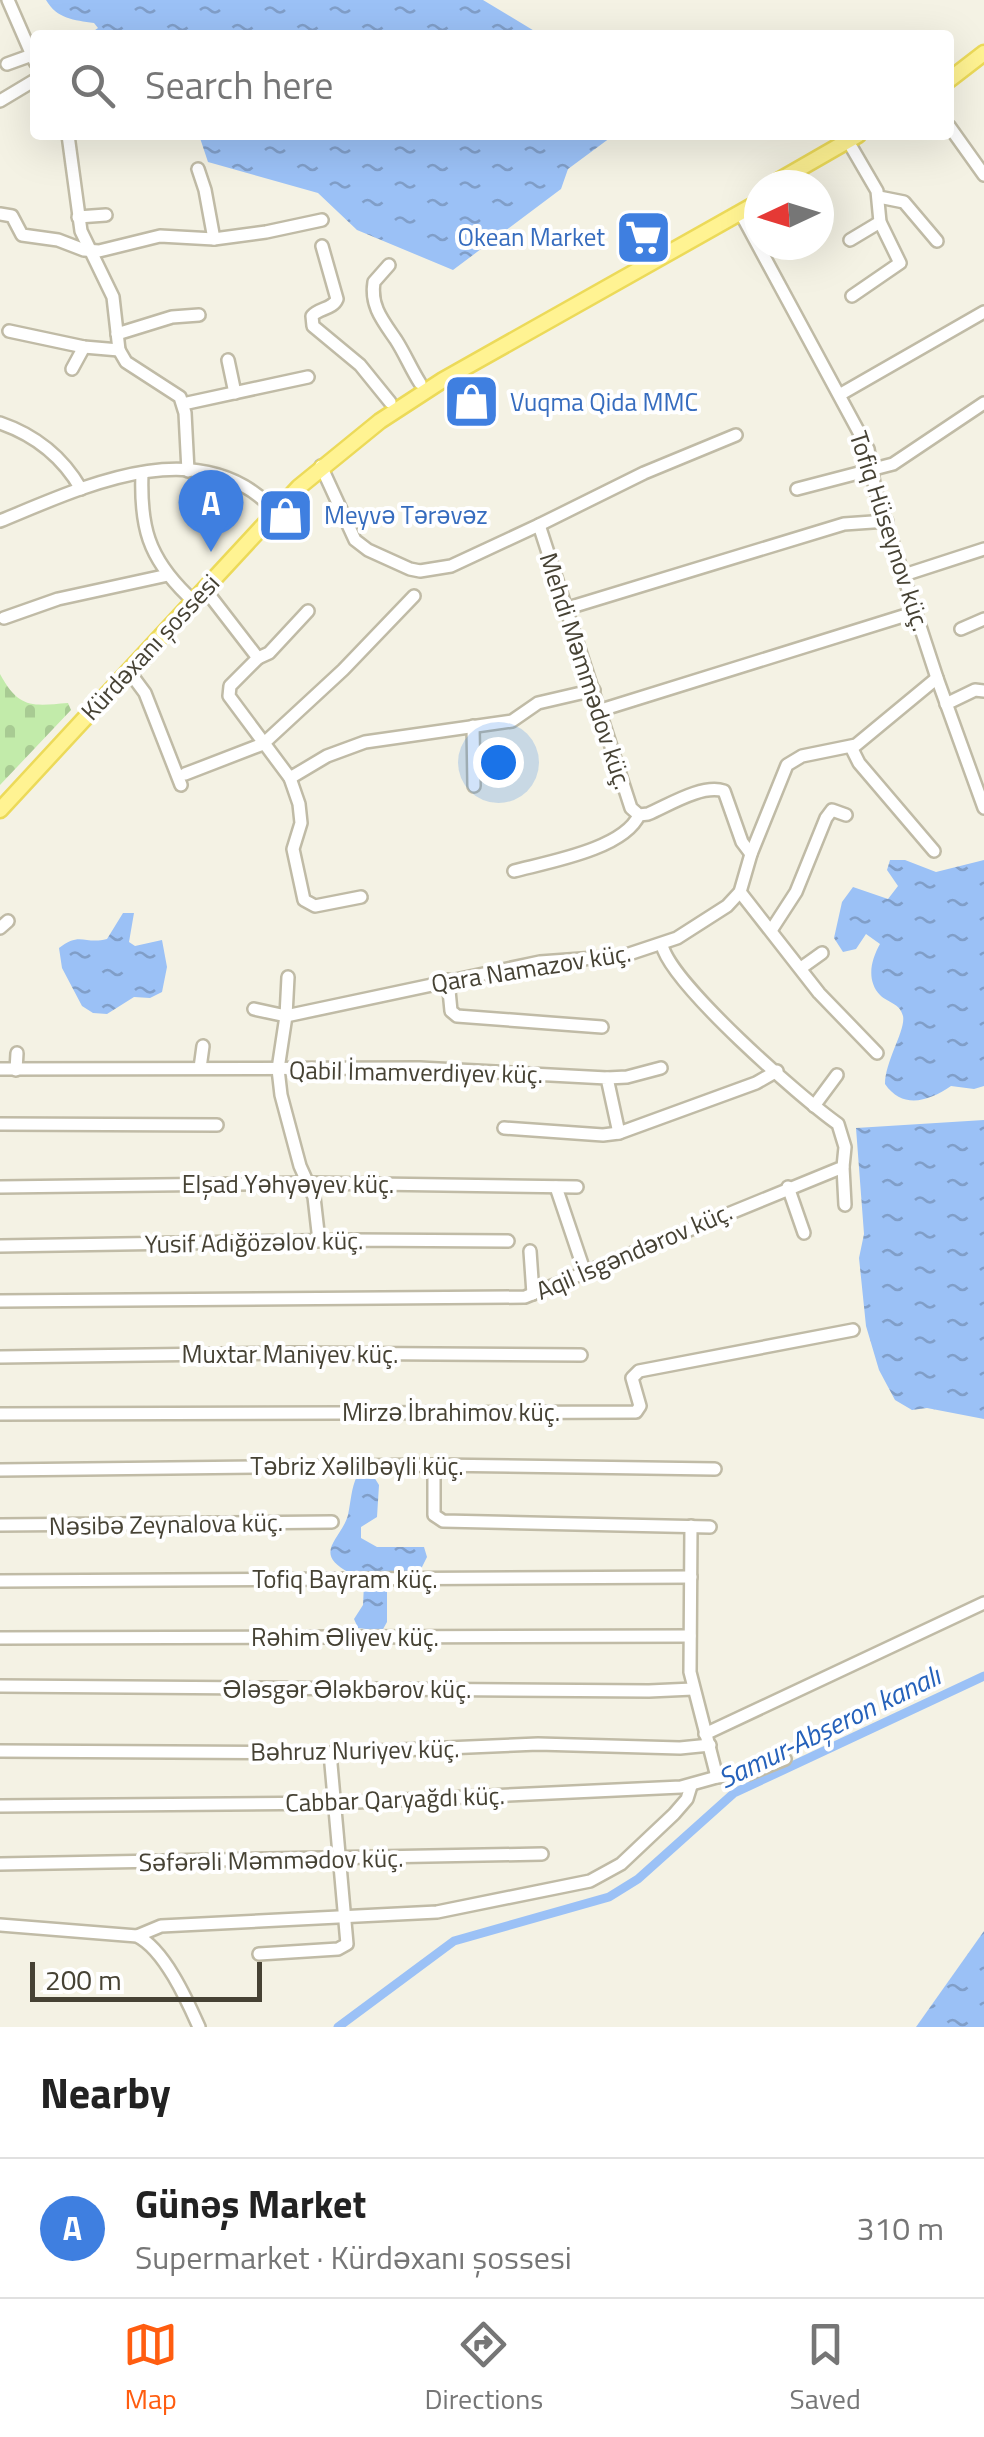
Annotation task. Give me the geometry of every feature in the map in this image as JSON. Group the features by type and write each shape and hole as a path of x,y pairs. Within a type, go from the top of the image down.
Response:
{"main road":[{"path":"954,66 984,42"},
{"path":"954,76 984,53"},
{"path":"799,170 854,142"},
{"path":"811,170 854,142"},
{"name":"Kürdəxanı şossesi","path":"0,798 128,670 316,459 390,402 744,200"},
{"name":"Kürdəxanı şossesi","path":"0,810 27,773 187,595 272,508 321,466 411,400 744,210"}],"street":[{"path":"8,0 30,50"},
{"path":"7,64 30,60"},
{"path":"0,101 30,83"},
{"path":"954,133 984,176"},
{"path":"69,140 78,217 90,251 109,285 119,350 126,362 173,391 183,404 188,471"},
{"path":"852,296 900,263 880,222 879,198 854,142"},
{"path":"198,169 214,239"},
{"path":"879,198 904,202 937,242"},
{"name":"Tofiq Hüseynov küç.","path":"740,212 868,449 936,678 982,799"},
{"path":"0,214 12,216 22,234 90,251 171,235 214,239 322,220"},
{"path":"78,217 106,215"},
{"path":"850,240 880,222"},
{"path":"322,246 337,299 312,316 313,326 353,358 390,402"},
{"path":"389,265 374,282 375,304 381,322 420,384"},
{"path":"840,394 984,312"},
{"path":"117,334 172,316 199,315"},
{"path":"9,331 84,347 119,350"},
{"path":"72,369 84,347"},
{"path":"228,360 235,394"},
{"path":"183,404 308,378"},
{"path":"797,488 893,464 984,403"},
{"path":"0,423 23,431 42,444 68,469 80,488"},
{"path":"539,525 644,473 736,435"},
{"name":"Mehdi Məmmədov küç.","path":"321,466 355,540 368,550 420,571 451,566 539,525 630,808 638,815 704,791 724,791 742,842 752,854"},
{"path":"0,520 109,478 142,473 188,471 236,480 272,508"},
{"path":"142,473 140,510 144,532 168,575 187,595"},
{"path":"568,608 844,524 887,521"},
{"path":"904,574 984,549"},
{"path":"4,618 58,599 168,575"},
{"path":"204,588 258,658"},
{"path":"128,670 145,693 183,780 263,744 343,670 414,596"},
{"path":"308,611 228,690 296,789 301,816 293,850 307,904 315,906 361,897"},
{"path":"601,710 916,612"},
{"path":"961,629 984,620"},
{"path":"877,1053 819,993 740,892 787,766 802,756 851,747 936,678"},
{"path":"290,778 327,756 366,742 512,721 538,703 594,690"},
{"path":"946,704 975,690 984,691"},
{"path":"473,726 474,786"},
{"path":"851,747 859,763 934,850"},
{"path":"772,930 796,892 826,818 832,810 846,815"},
{"path":"514,871 617,838 631,830 638,815"},
{"name":"Qara Namazov küç.","path":"286,1016 555,960 624,956 662,945 704,922 740,892"},
{"path":"662,945 678,974 840,1128 846,1155 842,1167 845,1205"},
{"path":"801,968 822,953"},
{"path":"288,977 278,1069 283,1106 300,1166 314,1197 318,1241"},
{"path":"448,980 451,1010 456,1016 602,1027"},
{"path":"254,1008 286,1016"},
{"path":"200,1068 204,1046"},
{"path":"16,1070 17,1053"},
{"name":"Qabil İmamverdiyev küç.","path":"0,1070 420,1068 607,1078 661,1068"},
{"path":"504,1128 603,1135 619,1132 756,1083 777,1071"},
{"path":"814,1106 838,1075"},
{"path":"607,1078 619,1132"},
{"path":"0,1124 217,1124"},
{"name":"Aqil İsgəndərov küç.","path":"0,1302 520,1298 842,1167"},
{"name":"Elşad Yəhyəyev küç.","path":"0,1187 308,1183 576,1187"},
{"path":"556,1187 584,1270"},
{"path":"788,1187 804,1233"},
{"name":"Yusif Adığözəlov küç.","path":"0,1246 508,1242"},
{"path":"530,1250 532,1294"},
{"name":"Mirzə İbrahimov küç.","path":"0,1414 636,1412 640,1406 632,1378 638,1371 853,1330"},
{"name":"Muxtar Maniyev küç.","path":"0,1357 581,1355"},
{"path":"434,1464 434,1515 443,1520 710,1526"},
{"name":"Təbriz Xəlilbəyli küç.","path":"0,1470 434,1464 715,1469"},
{"name":"Nəsibə Zeynalova küç.","path":"0,1525 332,1522"},
{"path":"691,1526 693,1689 716,1777"},
{"name":"Tofiq Bayram küç.","path":"0,1581 691,1577"},
{"path":"707,1740 984,1603"},
{"name":"Rəhim Əliyev küç.","path":"0,1638 690,1636"},
{"name":"Ələsgər Ələkbərov küç.","path":"0,1686 693,1689"},
{"name":"Bəhruz Nuriyev küç.","path":"0,1751 330,1753 538,1744 680,1748 707,1740"},
{"path":"258,1954 344,1948 347,1936 330,1753"},
{"name":"Cabbar Qaryağdı küç.","path":"0,1806 336,1803 691,1786 716,1777 748,1774 785,1759"},
{"path":"137,1936 161,1926 437,1912 590,1881 620,1864 674,1814 687,1799 691,1786"},
{"name":"Səfərəli Məmmədov küç.","path":"0,1864 542,1854"},
{"path":"0,1925 137,1936 145,1940 172,1974 199,2027"}],"green space":[{"path":"0,674 20,699 36,704 68,703 71,710 0,785"}],"water":[{"path":"46,0 483,0 533,30 95,30 98,28 94,23 61,15"},
{"path":"201,140 607,140 568,169 561,189 453,270 357,230 318,193 208,162"},
{"path":"890,860 905,860 936,872 984,860 984,1086 951,1086 925,1099 908,1100 885,1084 903,1016 873,983 872,963 880,944 866,934 856,949 843,952 834,938 842,902 853,887 888,899 898,886 887,870"},
{"path":"123,913 134,913 129,942 135,946 162,940 167,967 162,992 150,998 134,997 107,1014 93,1013 82,1006 62,968 59,948 72,940 107,939"},
{"path":"984,1120 984,1419 927,1408 912,1410 895,1400 879,1370 866,1326 859,1258 864,1234 856,1128"},
{"path":"357,1476 374,1477 379,1485 377,1517 361,1527 361,1538 377,1547 424,1547 427,1557 420,1571 350,1573 332,1559 330,1552 348,1515"},
{"path":"381,1582 387,1588 387,1622 382,1631 358,1628 354,1619 363,1605 364,1584"},
{"path":"984,1931 984,2027 916,2027"}],"waterway":[{"name":"Samur-Abşeron kanalı","path":"338,2027 454,1941 609,1897 638,1879 734,1793 984,1676"}],"place":[{"name":"Okean Market","path":"644,237"},
{"name":"Vuqma Qida MMC","path":"471,402"},
{"name":"Meyvə Tərəvəz","path":"285,515"},
{"name":"Günəş Market","path":"211,552"}]}
